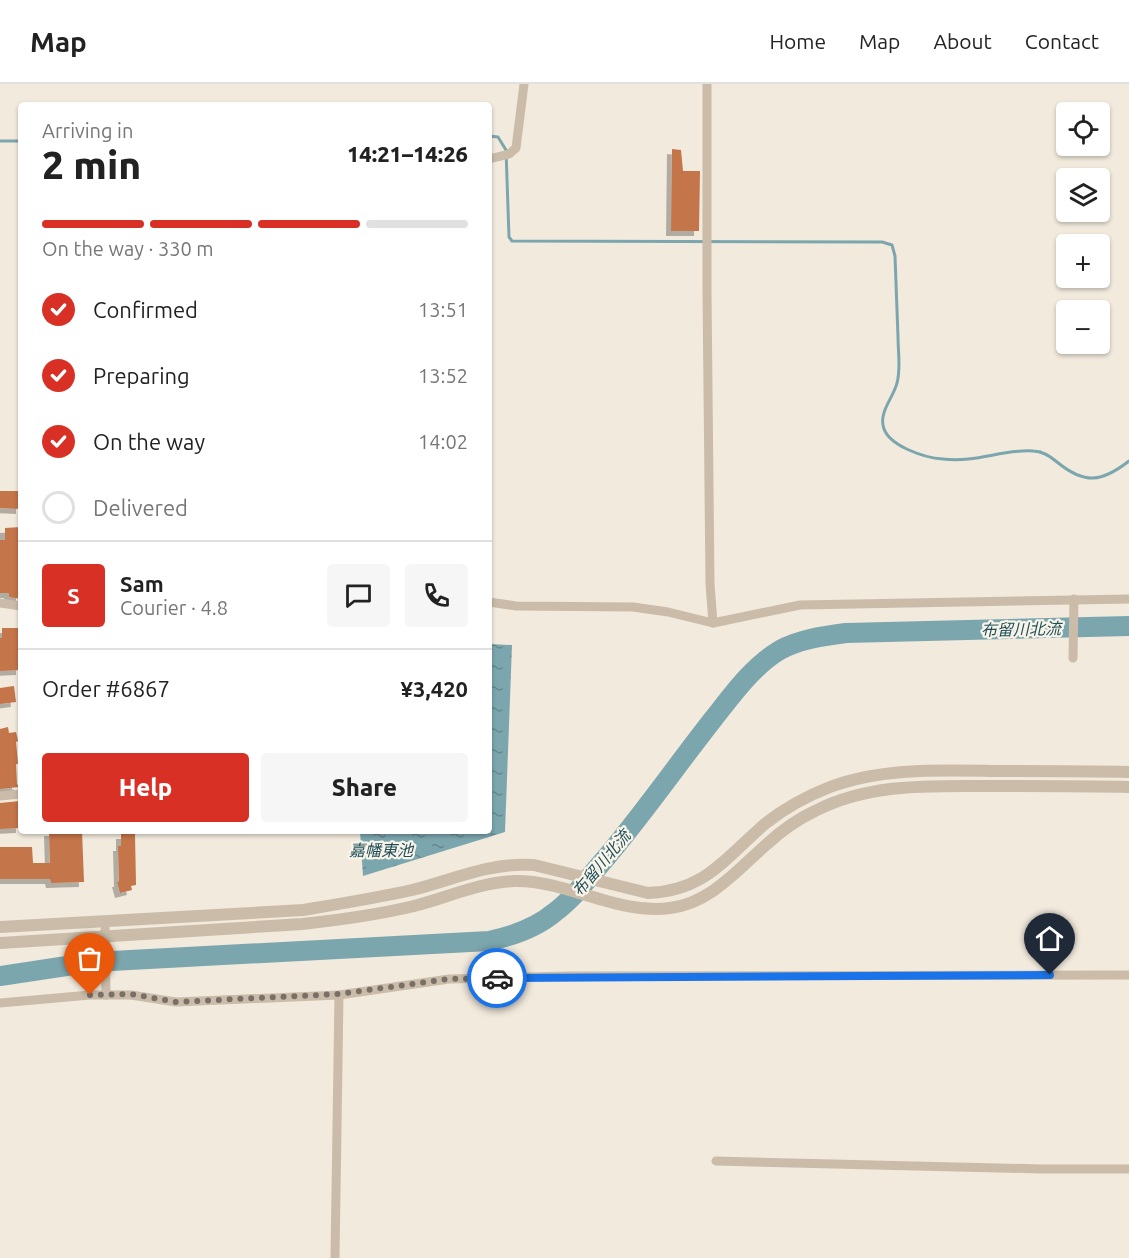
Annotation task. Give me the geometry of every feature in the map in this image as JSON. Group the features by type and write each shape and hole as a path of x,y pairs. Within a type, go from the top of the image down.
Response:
{"street":[{"path":"492,158 509,154 516,148 524,84"},
{"path":"707,84 707,315 710,584 713,623"},
{"path":"492,602 516,606 633,607 668,612 713,623 800,605 1074,604 1129,599"},
{"path":"0,603 18,606"},
{"path":"1073,657 1074,604"},
{"path":"0,927 312,908 351,903 413,890 482,870 516,864 534,865 648,893 665,893 705,878 768,822 791,807 822,791 855,779 918,771 1129,772"},
{"path":"0,943 105,941 351,919 413,906 483,886 515,881 555,887 648,909 672,908 703,898 723,884 767,843 792,824 832,804 884,789 927,785 1129,787"},
{"path":"0,796 18,794"},
{"path":"105,922 106,992"},
{"path":"0,1003 106,992 176,1002 339,994 449,979 570,976 1129,975"},
{"path":"335,1258 339,994"},
{"path":"717,1161 1129,1169"}],"water":[{"name":"嘉幡東池","path":"492,644 512,645 505,832 363,876 360,834 492,834"}],"building":[{"path":"672,149 681,150 683,171 700,171 699,231 671,231"},
{"path":"0,491 18,491 18,509 0,508"},
{"path":"18,527 18,598 9,597 9,593 0,593 0,540 5,540 5,528"},
{"path":"2,628 18,628 18,670 0,671 0,638 2,638"},
{"path":"14,686 16,702 0,704 0,688"},
{"path":"8,727 9,733 16,732 18,787 0,789 0,729"},
{"path":"18,801 18,828 0,829 0,803"},
{"path":"49,834 82,834 84,882 51,883 50,879 0,879 0,847 32,847 33,863 50,863"},
{"path":"121,834 135,834 136,885 131,886 132,890 120,893 117,882 119,882 118,846 121,846"}],"waterway":[{"path":"492,136 498,137 506,150 509,237 512,241 882,242 892,245 895,256 899,372 895,388 885,409 883,425 891,439 908,450 936,458 955,460 1011,452 1037,451 1076,474 1093,478 1102,477 1129,461"},
{"path":"0,141 18,141"},
{"name":"布留川北流","path":"0,976 93,962 489,941 507,937 548,918 575,893 633,825 736,690 752,672 780,650 804,641 846,633 1129,626"}],"way so far":[{"path":"90,995 131,994 176,1002 339,994 449,979 497,978"}],"route":[{"path":"497,978 1050,975"}]}
